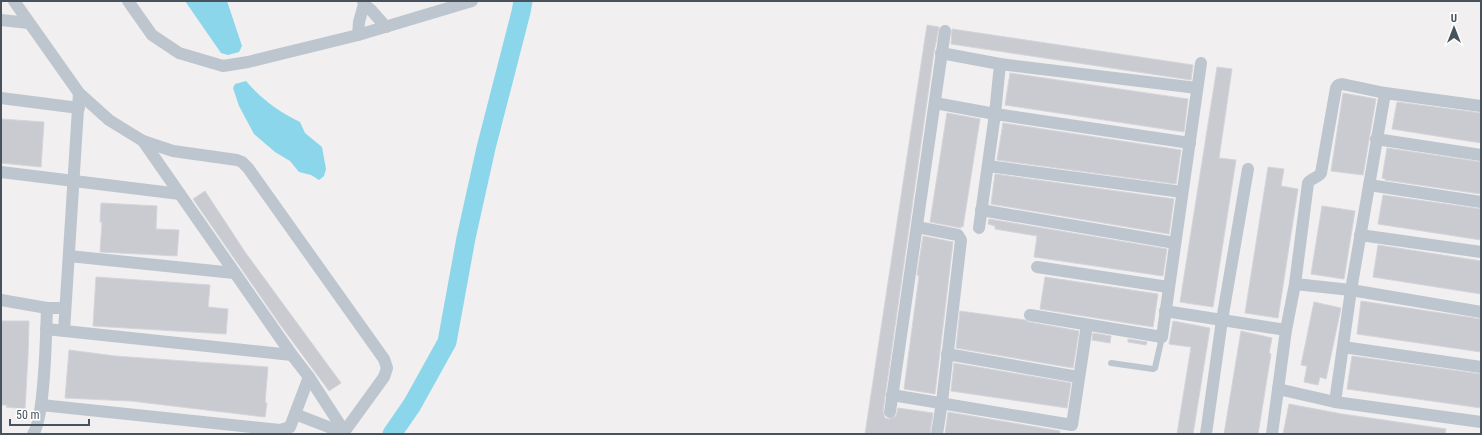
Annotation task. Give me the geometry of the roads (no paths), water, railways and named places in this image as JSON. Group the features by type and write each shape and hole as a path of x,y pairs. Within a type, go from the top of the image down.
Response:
{"street":[{"path":"14,1 80,93 109,120 143,141 173,150 237,160 242,162 248,168 384,359 387,368 384,377 344,431"},
{"path":"128,1 152,35 179,54 223,66 248,62 358,35 472,1"},
{"path":"358,35 363,3 386,27"},
{"path":"1,20 29,23"},
{"path":"890,412 918,227 945,31"},
{"path":"941,54 1000,64 1197,88"},
{"path":"1030,315 1162,336 1201,63"},
{"path":"979,228 995,114 1000,64"},
{"path":"1272,434 1286,330 1295,284 1308,183 1310,179 1319,176 1321,173 1338,85 1342,84 1386,93 1481,106"},
{"path":"64,331 80,93"},
{"path":"1335,402 1360,235 1376,139 1386,93"},
{"path":"1,98 79,108"},
{"path":"935,103 995,114 1190,143"},
{"path":"1376,139 1481,155"},
{"path":"143,141 234,273 309,377 344,431"},
{"path":"988,166 1182,192"},
{"path":"1206,434 1222,320 1248,169"},
{"path":"1,172 180,194"},
{"path":"1369,185 1481,202"},
{"path":"981,210 1176,243"},
{"path":"918,227 958,235 961,240 937,434"},
{"path":"1360,235 1481,252"},
{"path":"69,256 234,273"},
{"path":"1037,267 1168,287"},
{"path":"1295,284 1351,290 1481,312"},
{"path":"1,300 46,308 65,308"},
{"path":"33,434 37,426 41,405 46,308"},
{"path":"1165,311 1286,330"},
{"path":"892,394 942,402 1071,430 1087,325"},
{"path":"46,329 292,355"},
{"path":"1343,347 1481,367"},
{"path":"947,354 1078,377"},
{"path":"41,405 280,430 290,427 309,377"},
{"path":"1278,389 1335,402 1481,422"},
{"path":"295,414 339,431 344,431"}],"lane":[{"path":"1111,363 1150,369 1155,368 1162,336"}],"water":[{"path":"185,1 227,1 242,46 239,52 228,55 221,53"},
{"path":"246,81 258,94 271,104 300,122 305,133 322,147 326,169 324,176 319,180 311,175 299,172 290,161 275,152 254,134 239,106 233,88 235,84"}],"waterway":[{"path":"392,434 412,405 447,342 466,238 486,148 523,1"}]}
